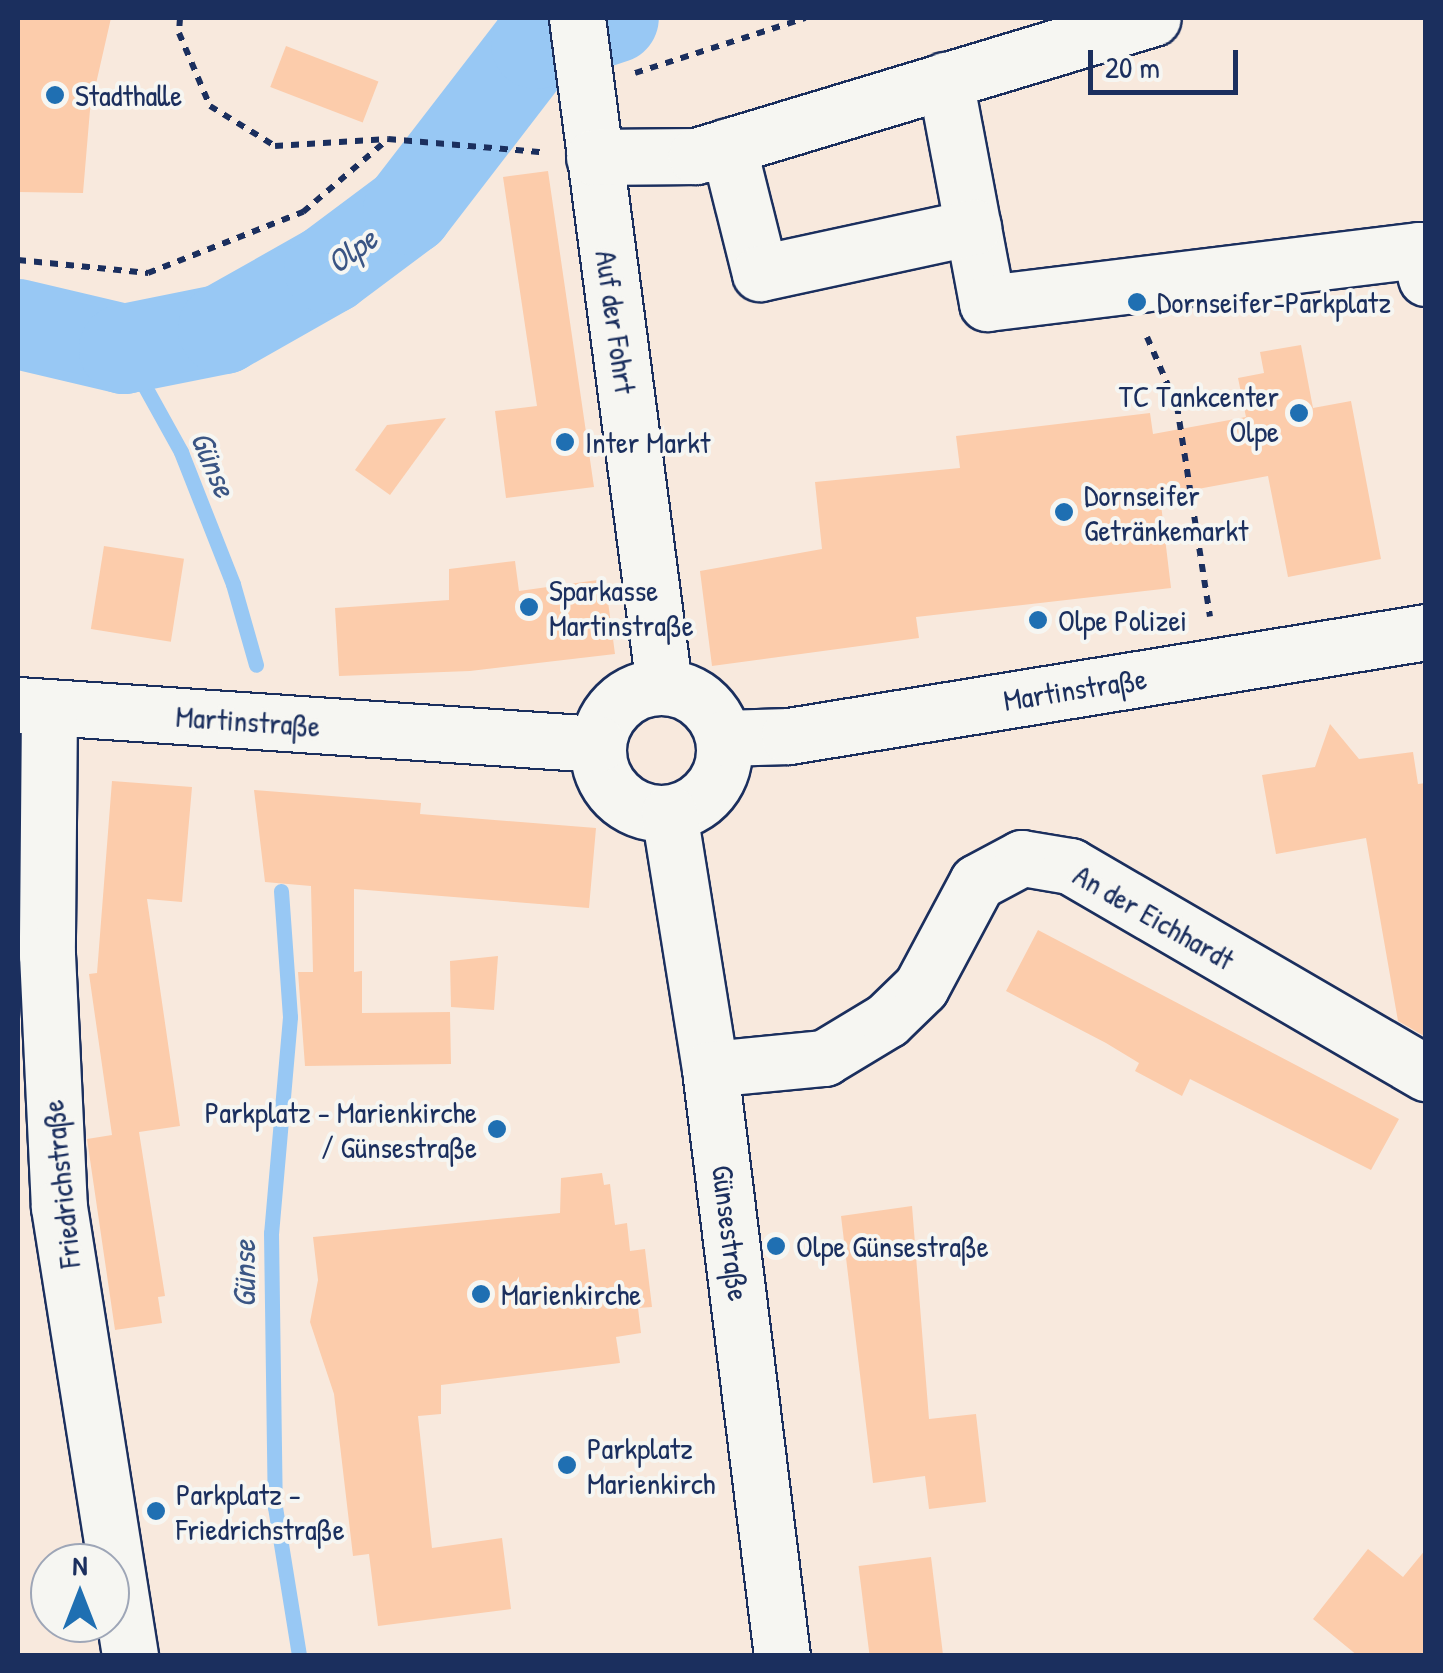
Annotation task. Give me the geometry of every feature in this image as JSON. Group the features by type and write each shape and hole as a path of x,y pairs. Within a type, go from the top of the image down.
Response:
{"street":[{"path":"594,157 696,156 1154,18"},
{"name":"Auf der Fohrt","path":"582,54 664,686"},
{"path":"944,80 987,303 1124,286 1422,264"},
{"path":"728,146 760,274 972,227"},
{"name":"Martinstraße","path":"724,738 789,736 1426,632"},
{"path":"664,686 696,696 724,738 713,788 669,813 632,806 617,795 606,780 598,744 612,709 645,688 664,686"},
{"name":"Martinstraße","path":"34,707 598,744"},
{"name":"Friedrichstraße","path":"34,707 59,1207 130,1656"},
{"name":"Günsestraße","path":"669,813 710,1069 782,1656"},
{"name":"An der Eichhardt","path":"710,1069 824,1058 887,1020 922,987 977,882 1022,858 1070,866 1426,1072"}],"path":[{"path":"180,18 179,33 210,106 275,146 388,139 506,150"},
{"path":"582,54 805,18"},
{"path":"18,260 148,274 303,212 388,139"},
{"path":"1124,286 1177,406 1209,604"}],"building":[{"name":"Stadthalle","path":"18,18 111,18 90,110 83,193 18,192"},
{"path":"286,46 378,81 363,123 270,87"},
{"path":"548,171 594,487 506,498 495,411 537,406 503,177"},
{"path":"1301,345 1313,408 1351,401 1381,559 1288,577 1268,476 1160,496 1171,588 916,617 919,638 712,666 700,571 822,549 815,482 960,468 956,436 1150,413 1153,434 1246,417 1238,378 1264,373 1260,352"},
{"path":"446,418 390,495 355,470 387,425"},
{"path":"104,546 184,559 171,642 91,629"},
{"path":"515,561 519,591 605,579 615,654 470,671 339,676 335,608 449,600 449,569"},
{"path":"1330,724 1359,759 1413,752 1418,784 1426,783 1426,1037 1398,1021 1366,838 1276,854 1262,775 1315,767"},
{"path":"112,781 192,787 182,902 147,899 180,1126 139,1132 165,1296 158,1297 162,1323 115,1330 87,1139 112,1135 89,974 97,973"},
{"path":"254,790 421,803 420,814 596,828 589,908 354,889 354,972 362,971 362,1013 450,1012 451,1064 305,1066 298,972 313,972 311,886 265,882"},
{"path":"1038,930 1399,1119 1371,1170 1190,1079 1182,1096 1135,1071 1139,1063 1106,1043 1006,991"},
{"path":"498,956 494,1010 451,1007 450,961"},
{"name":"Marienkirche","path":"602,1173 604,1185 610,1184 615,1225 627,1223 630,1251 645,1249 652,1307 638,1308 641,1333 616,1337 620,1363 441,1385 441,1414 418,1416 432,1548 502,1538 511,1609 378,1626 369,1554 353,1556 334,1394 310,1322 318,1280 313,1237 560,1213 561,1178"},
{"path":"912,1206 929,1419 976,1414 986,1502 929,1509 925,1476 873,1483 841,1216"},
{"path":"1368,1549 1403,1577 1426,1549 1426,1656 1358,1656 1313,1619"},
{"path":"931,1557 943,1656 870,1656 859,1566"}],"waterway":[{"name":"Olpe","path":"18,324 124,349 223,329 329,269 408,210 536,44 614,18"},
{"name":"Günse","path":"124,349 181,452 233,584 256,665"},
{"name":"Günse","path":"281,891 290,1017 271,1233 275,1507 299,1656"}],"place":[{"name":"Stadthalle","path":"55,95"},
{"name":"Dornseifer-Parkplatz","path":"1137,302"},
{"name":"TC Tankcenter Olpe","path":"1299,413"},
{"name":"Inter Markt","path":"565,442"},
{"name":"Dornseifer Getränkemarkt","path":"1064,512"},
{"name":"Sparkasse Martinstraße","path":"529,607"},
{"name":"Olpe Polizei","path":"1038,620"},
{"name":"Parkplatz - Marienkirche / Günsestraße","path":"497,1129"},
{"name":"Olpe Günsestraße","path":"776,1246"},
{"name":"Marienkirche","path":"481,1294"},
{"name":"Parkplatz Marienkirch","path":"567,1465"},
{"name":"Parkplatz - Friedrichstraße","path":"156,1511"}]}
